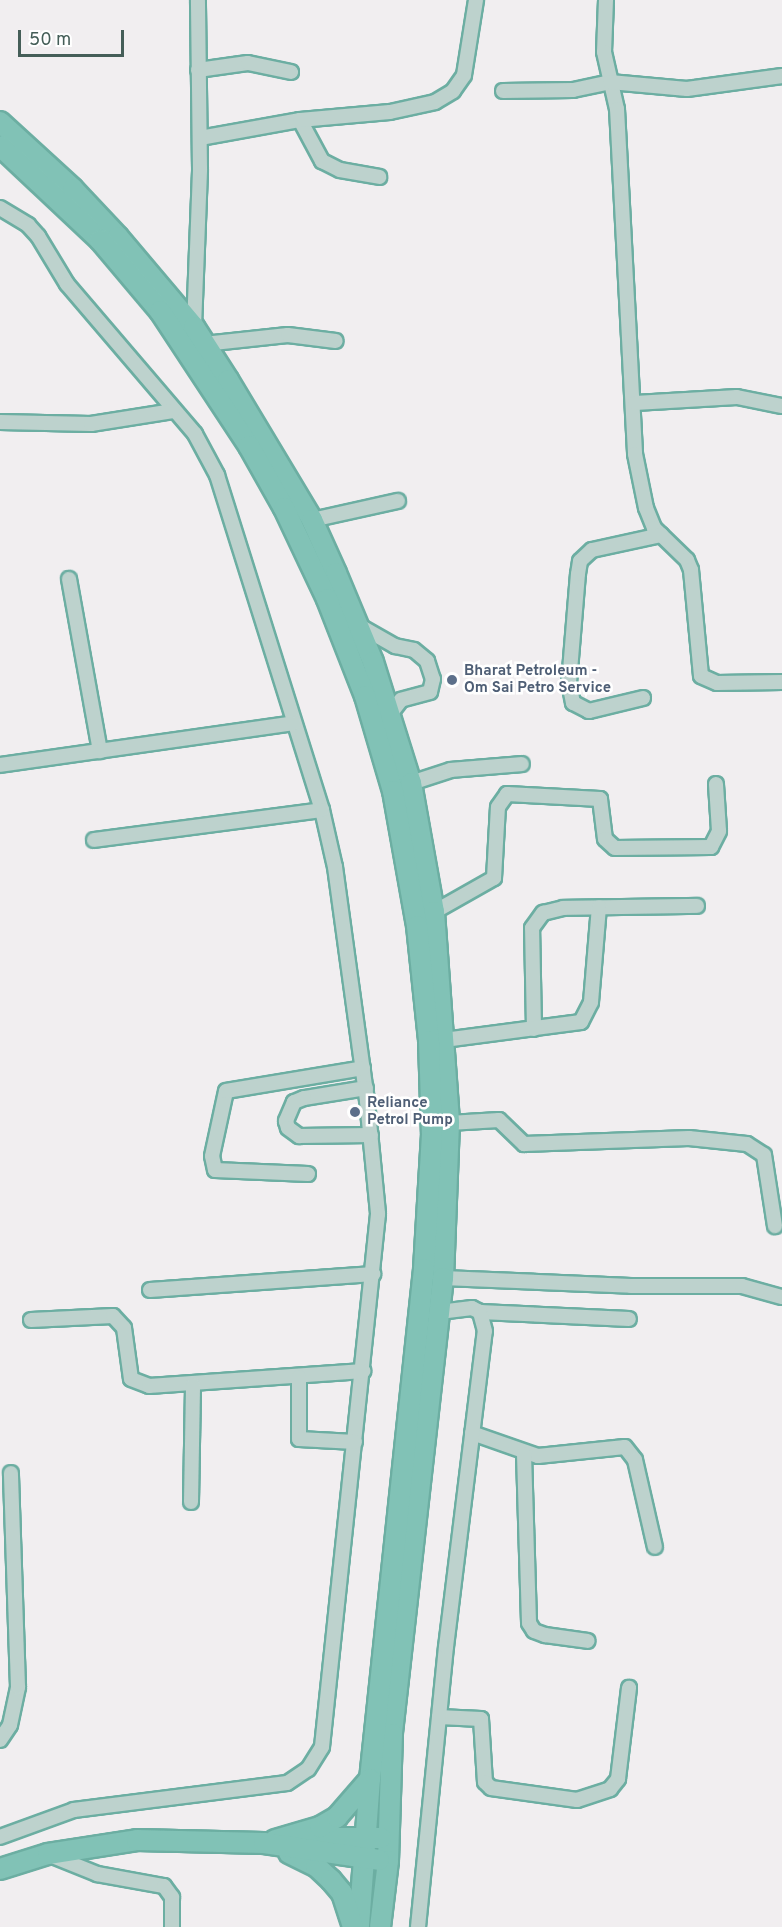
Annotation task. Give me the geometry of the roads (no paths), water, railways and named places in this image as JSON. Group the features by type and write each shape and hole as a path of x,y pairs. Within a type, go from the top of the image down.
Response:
{"highway":[{"path":"0,122 97,214 194,327 312,520 358,625 391,713 411,783 434,912 449,1122 443,1278 392,1734 388,1862 380,1927"},
{"path":"0,146 100,240 160,311 249,446 284,508 327,599 365,696 393,791 417,926 429,1041 432,1134 424,1269 370,1779 368,1837 359,1927"},
{"path":"264,1843 321,1827 345,1811 370,1779"},
{"path":"264,1843 336,1835 389,1838"},
{"path":"0,1869 48,1854 137,1840 264,1843 388,1862"},
{"path":"264,1843 301,1857 331,1880 342,1893 353,1927"}],"street":[{"path":"194,327 200,138 198,0"},
{"path":"200,138 300,120 414,108 453,91 469,59 476,0"},
{"path":"606,0 604,52 617,109 635,403 636,464 648,517 661,535 687,560 691,570 701,676 717,683 782,682"},
{"path":"198,70 248,63 291,72"},
{"path":"503,90 573,90 610,82 687,89 782,76"},
{"path":"300,120 322,161 330,166 379,177"},
{"path":"0,208 28,225 38,236 67,284 173,411 195,434 217,475 322,810 335,867 372,1135 378,1214 327,1724 322,1747 308,1769 287,1784 74,1810 0,1838"},
{"path":"204,344 288,335 336,341"},
{"path":"635,403 737,397 782,406"},
{"path":"0,422 91,424 173,411"},
{"path":"312,520 398,501"},
{"path":"643,698 589,711 573,703 569,683 578,574 580,561 592,550 661,535"},
{"path":"69,579 100,751"},
{"path":"358,625 395,646 414,650 427,661 433,679 430,692 401,700 391,713"},
{"path":"0,765 294,723"},
{"path":"411,783 451,770 522,764"},
{"path":"434,912 488,885 494,878 498,807 507,794 600,799 605,839 615,848 711,847 719,831 716,784"},
{"path":"94,840 322,810"},
{"path":"534,1029 531,938 535,920 553,909 697,906"},
{"path":"444,1040 572,1024 587,1015 599,907"},
{"path":"308,1174 215,1170 212,1156 226,1090 363,1068"},
{"path":"366,1088 304,1098 294,1102 286,1120 288,1128 299,1136 372,1135"},
{"path":"449,1122 500,1120 517,1142 524,1144 689,1138 747,1144 765,1155 775,1226"},
{"path":"150,1290 373,1274"},
{"path":"443,1278 631,1286 742,1286 782,1297"},
{"path":"439,1312 472,1308 480,1312 629,1319"},
{"path":"418,1927 439,1717 485,1331 480,1312"},
{"path":"31,1320 113,1316 124,1328 131,1379 149,1386 193,1385 363,1371"},
{"path":"299,1377 298,1439 355,1442"},
{"path":"191,1502 193,1385"},
{"path":"472,1433 524,1454 551,1457 625,1447 635,1460 655,1547"},
{"path":"524,1454 529,1623 534,1630 545,1635 588,1641"},
{"path":"0,1740 10,1725 18,1687 11,1473"},
{"path":"439,1717 481,1719 485,1782 491,1788 578,1800 610,1789 618,1779 629,1688"},
{"path":"48,1854 97,1874 164,1886 172,1897 172,1927"}],"place":[{"name":"Bharat Petroleum - Om Sai Petro Service","path":"452,680"},
{"name":"Reliance Petrol Pump","path":"355,1112"}]}
